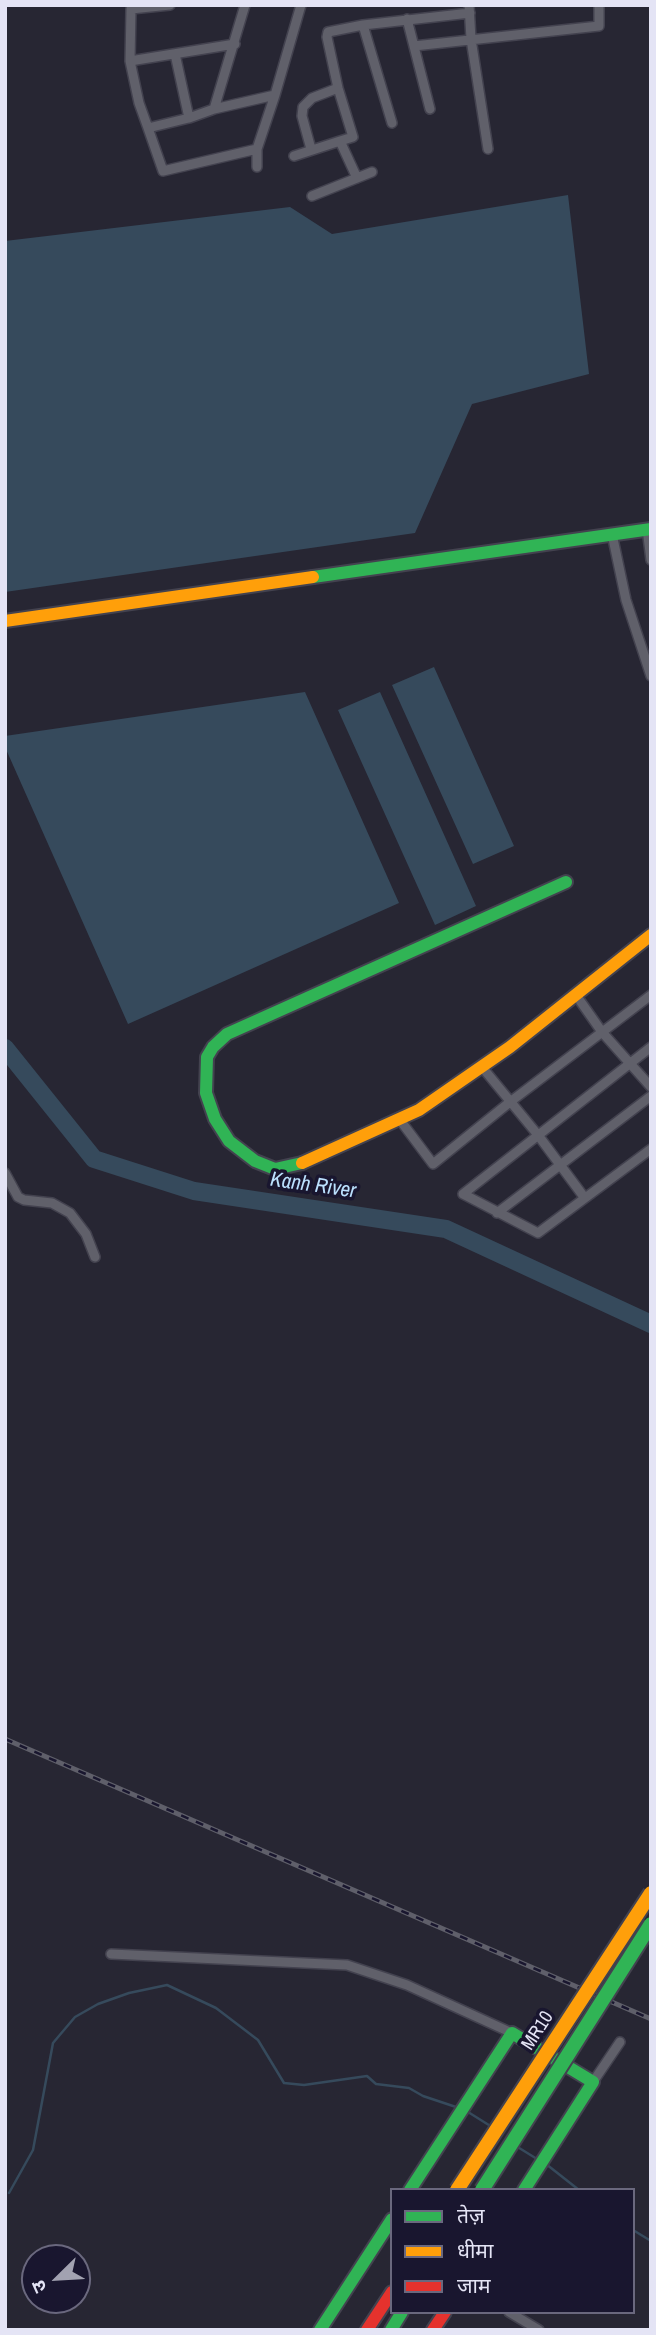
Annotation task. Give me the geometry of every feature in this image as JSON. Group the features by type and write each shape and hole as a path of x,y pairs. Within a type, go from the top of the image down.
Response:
{"street":[{"path":"170,5 131,9 130,61 139,103 163,171 257,149"},
{"path":"214,108 245,5"},
{"path":"257,167 257,149 301,5"},
{"path":"414,46 599,26 599,5"},
{"path":"295,156 353,137 338,88 327,34 335,29 470,9 471,39 488,149"},
{"path":"407,19 429,109"},
{"path":"363,25 392,123"},
{"path":"130,61 235,44"},
{"path":"175,54 190,118"},
{"path":"311,149 302,116 303,107 312,98 338,88"},
{"path":"148,128 190,118 214,108 275,95"},
{"path":"340,141 357,178"},
{"path":"312,196 372,172"},
{"path":"5,621 649,529 651,559"},
{"path":"612,534 626,600 651,676"},
{"path":"565,881 227,1034 207,1057 205,1093 215,1119 229,1141 255,1161 275,1169 296,1166 400,1120 482,1066 651,935"},
{"path":"576,995 602,1032 651,1087"},
{"path":"400,1120 433,1164 651,995"},
{"path":"651,1047 463,1194 538,1233 651,1149"},
{"path":"482,1066 584,1197"},
{"path":"497,1213 651,1096"},
{"path":"5,1173 18,1197 52,1203 71,1213 86,1234 95,1257"},
{"name":"MR10","path":"458,2188 651,1893"},
{"name":"MR10","path":"483,2188 651,1924"},
{"path":"111,1954 347,1965 407,1984 512,2033 593,2082"},
{"path":"411,2188 512,2033"},
{"path":"528,2184 620,2042"},
{"path":"320,2330 390,2222"},
{"path":"367,2330 390,2295"},
{"path":"391,2330 401,2314"},
{"path":"433,2330 444,2314"},
{"path":"512,2314 539,2330"}],"water":[{"path":"568,195 589,374 472,404 415,533 5,592 5,241 290,207 332,234"},
{"path":"434,667 514,846 473,864 392,685"},
{"path":"305,692 399,903 128,1024 5,747 5,736"},
{"path":"380,692 476,906 435,925 338,710"}],"waterway":[{"name":"Kanh River","path":"5,1048 94,1159 194,1191 446,1229 651,1324"},
{"path":"9,2193 33,2150 53,2043 75,2017 98,2004 129,1993 167,1985 216,2008 258,2040 284,2083 304,2085 367,2076 376,2084 409,2088 423,2096 459,2108"},
{"path":"468,2112 492,2127"},
{"path":"516,2146 537,2159"},
{"path":"546,2164 576,2188"},
{"path":"635,2231 651,2241"}],"railway":[{"path":"5,1739 651,2019"}],"traffic: fast":[{"path":"313,577 651,529"},
{"path":"302,1163 275,1169 255,1161 229,1141 215,1119 206,1093 207,1057 213,1047 227,1034 566,882"},
{"path":"483,2188 651,1924"},
{"path":"411,2188 512,2033 593,2082 525,2188"},
{"path":"320,2330 390,2222"},
{"path":"391,2330 401,2314"}],"traffic: slow":[{"path":"5,621 313,577"},
{"path":"302,1163 419,1110 510,1047 651,935"},
{"path":"458,2188 651,1893"}],"traffic: jam":[{"path":"367,2330 390,2295"},
{"path":"433,2330 444,2314"}]}
